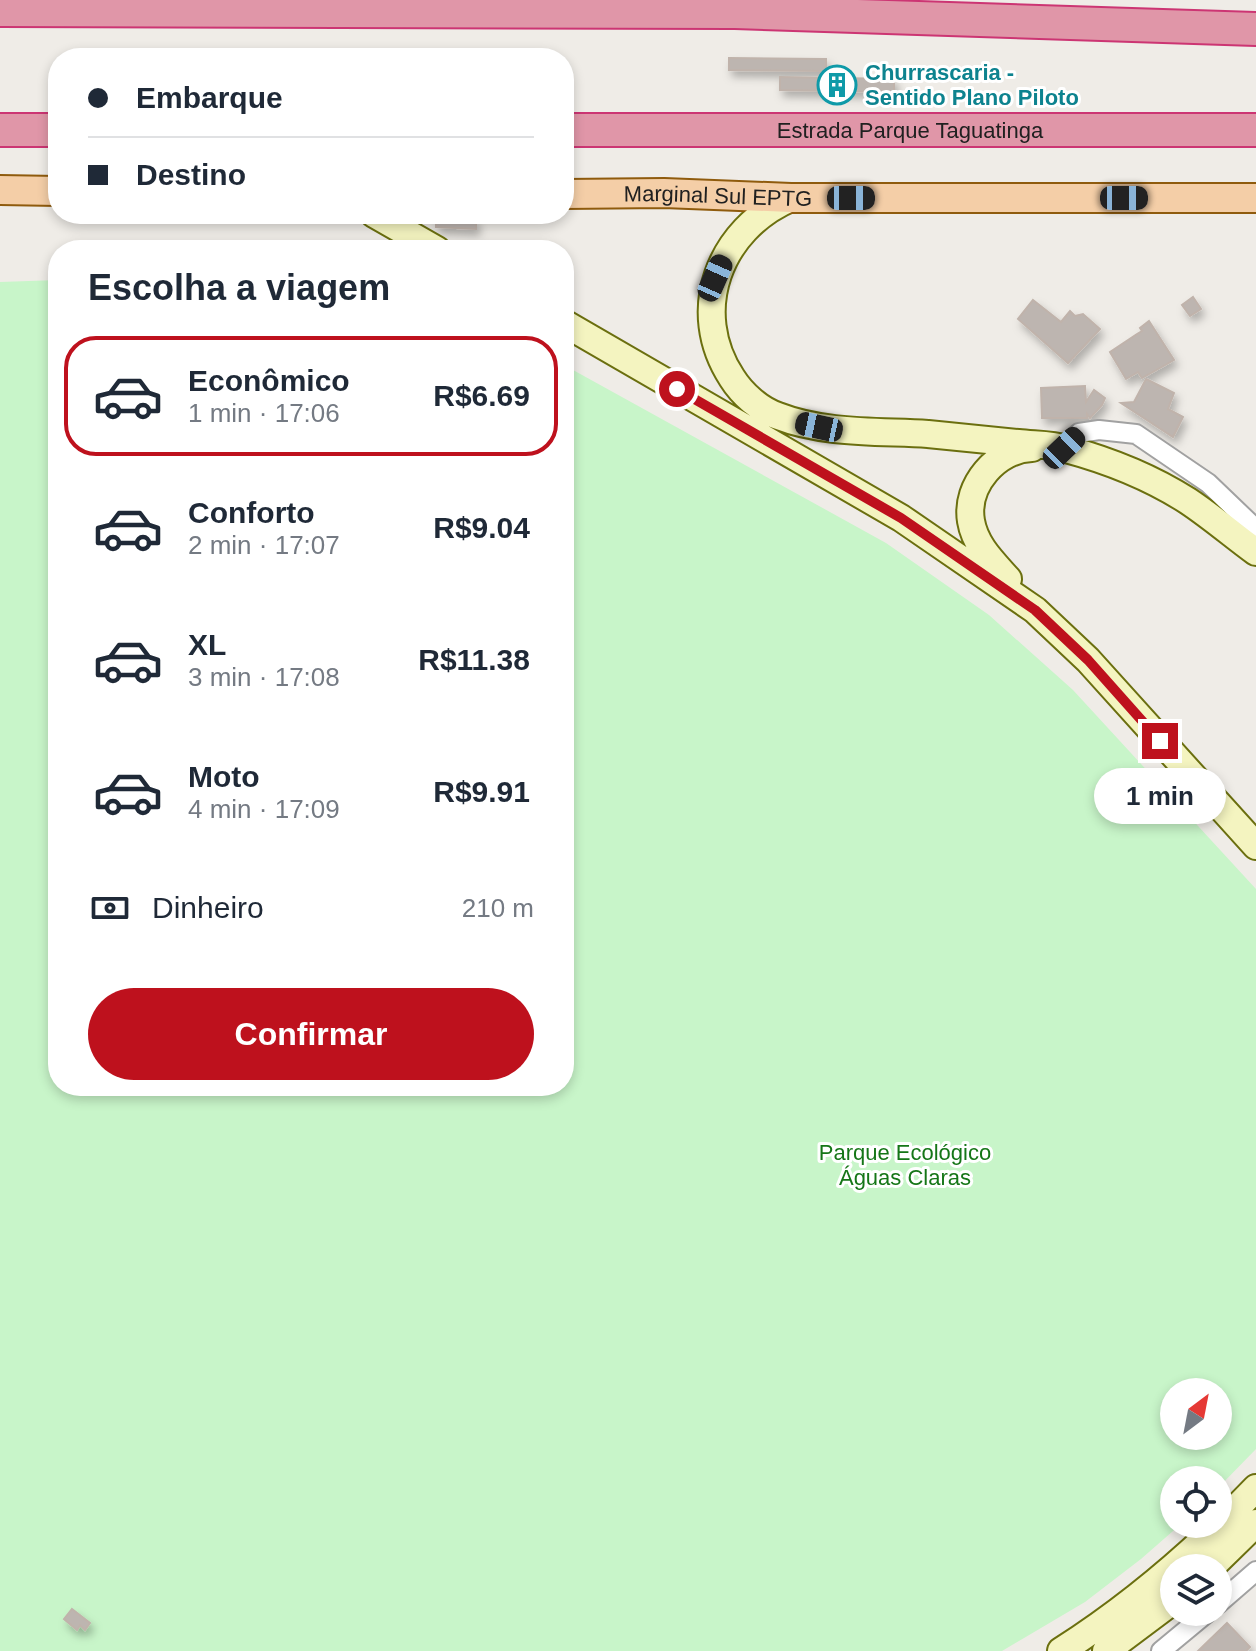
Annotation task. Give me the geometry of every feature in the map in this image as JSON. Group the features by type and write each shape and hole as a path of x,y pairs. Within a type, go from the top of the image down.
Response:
{"highway":[{"path":"735,12 843,0"},
{"path":"0,10 735,12 1256,29"},
{"path":"0,130 48,130"},
{"name":"Estrada Parque Taguatinga","path":"574,130 1255,130"}],"main road":[{"path":"0,190 48,191"},
{"name":"Marginal Sul EPTG","path":"574,194 664,193 791,198 1256,198"}],"street":[{"path":"791,198 769,207 728,250 715,278 712,315 714,342 738,387 776,416 819,427 1064,448 1121,468 1187,501 1256,552"},
{"path":"392,224 420,240"},
{"path":"574,329 901,518 1035,610"},
{"path":"1256,529 1208,483 1136,434 1099,430 1079,433 1064,448 1016,449 990,465 974,491 971,520 982,549 1035,610 1088,660 1256,846"},
{"path":"1061,1651 1175,1567 1256,1488"},
{"path":"1224,1554 1256,1523"},
{"path":"1232,1592 1256,1571"},
{"path":"1106,1651 1160,1610"},
{"path":"1161,1651 1191,1626"}],"green space":[{"name":"Parque Ecológico Águas Claras","path":"48,280 48,1096 574,1096 574,371 886,543 989,615 1073,690 1256,889 1256,1449 1232,1474 1232,1466 1160,1466 1160,1538 1165,1538 1085,1602 1002,1651 0,1651 0,282"}],"building":[{"path":"729,58 826,59 826,71 729,70"},
{"name":"Churrascaria - Sentido Plano Piloto","path":"780,77 894,79 894,92 780,90"},
{"path":"436,224 476,224 476,229 436,227"},
{"path":"1193,297 1201,309 1190,316 1182,305"},
{"path":"1033,300 1061,322 1070,311 1075,316 1083,314 1100,329 1068,363 1018,319"},
{"path":"1149,321 1174,360 1142,378 1138,372 1126,379 1110,352 1142,331 1140,328"},
{"path":"1146,379 1174,393 1168,409 1183,417 1173,437 1121,403 1134,402"},
{"path":"1085,386 1086,402 1094,390 1105,398 1090,418 1087,414 1087,418 1042,418 1041,388"},
{"path":"72,1609 90,1623 85,1630 80,1625 77,1630 64,1619"},
{"path":"1224,1626 1230,1626 1250,1647 1246,1651 1198,1651"}],"place":[{"name":"Churrascaria - Sentido Plano Piloto","path":"837,85"}],"route":[{"path":"677,389 901,518 1035,610 1088,660 1160,741"}]}
